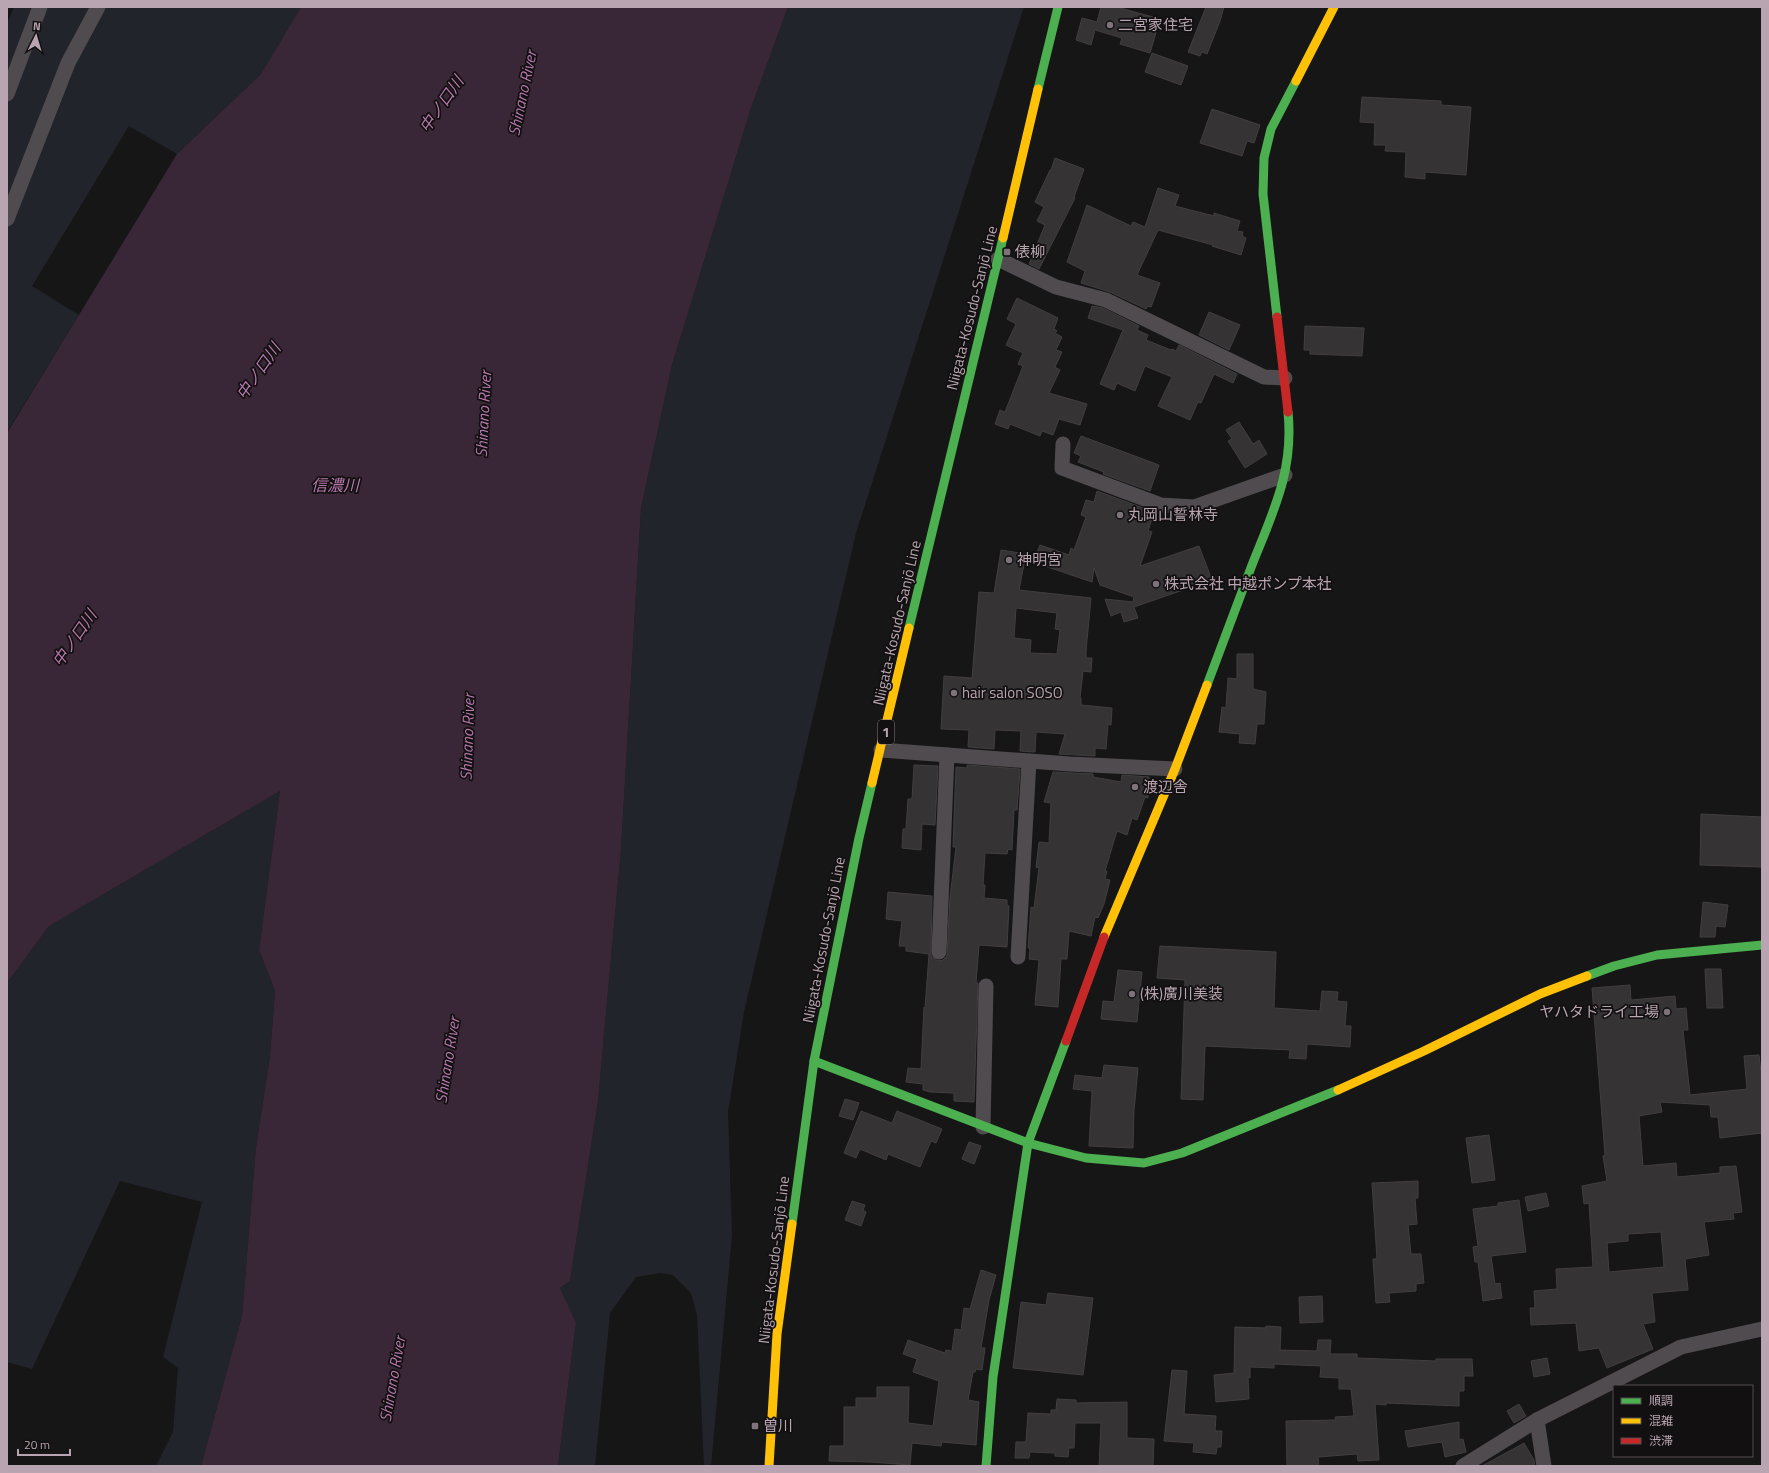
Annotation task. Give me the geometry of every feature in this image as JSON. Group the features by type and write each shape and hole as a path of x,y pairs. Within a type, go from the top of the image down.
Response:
{"street":[{"path":"7,94 40,7"},
{"path":"7,219 68,63 98,7"},
{"name":"Niigata-Kosudo-Sanjō Line","path":"769,1466 777,1334 814,1060 859,838 1058,7"},
{"path":"986,1466 993,1377 1028,1143 1110,922 1174,769 1285,475 1290,451 1285,378 1263,194 1264,158 1271,129 1334,7"},
{"path":"998,258 1056,287 1106,300 1264,377 1285,378"},
{"path":"1063,444 1062,468 1161,505 1194,508 1285,475"},
{"path":"881,750 1029,761 1174,769"},
{"path":"938,952 947,755"},
{"path":"1018,956 1029,761"},
{"path":"814,1060 983,1127 1028,1143 1086,1158 1144,1163 1182,1153 1328,1095 1424,1051 1540,994 1614,966 1657,955 1762,945"},
{"path":"983,1127 986,986"},
{"path":"1463,1466 1537,1420 1681,1347 1762,1329"},
{"path":"1537,1420 1544,1466"}],"shaded area":[{"path":"14,7 301,7 261,74 177,154 129,126 32,286 79,315 7,432 7,24"},
{"path":"788,7 1024,7 856,533 744,1012 728,1112 732,1235 711,1466 704,1466 697,1315 691,1293 673,1275 660,1273 636,1277 610,1313 595,1466 558,1466 576,1324 560,1288 570,1281 598,1101 621,849 641,508 672,365 751,108"},
{"path":"280,791 259,950 275,991 270,1056 256,1147 242,1316 201,1466 156,1466 173,1432 178,1368 163,1357 202,1202 120,1181 32,1369 7,1362 7,983 49,926"}],"water":[{"name":"信濃川","path":"301,7 788,7 751,108 672,365 641,508 621,849 598,1101 570,1281 560,1288 576,1323 558,1466 201,1466 242,1316 256,1147 270,1056 275,991 259,950 280,791 49,926 7,983 7,433 177,154 261,74"}],"building":[{"path":"1101,7 1117,7 1160,19 1150,53 1120,44 1122,38 1095,30 1091,45 1076,40 1082,18 1097,22"},
{"path":"1206,7 1224,7 1207,54 1202,52 1200,56 1188,52"},
{"path":"1152,53 1188,66 1181,85 1145,72"},
{"path":"1362,97 1441,101 1441,105 1471,107 1466,175 1425,172 1425,179 1405,177 1406,152 1385,151 1386,145 1374,145 1375,123 1360,122"},
{"path":"1212,109 1260,125 1254,143 1247,141 1242,156 1200,143"},
{"path":"1055,158 1084,169 1074,197 1075,198 1039,269 1029,264 1045,225 1037,221 1044,207 1035,202 1051,170"},
{"path":"1158,188 1179,195 1175,206 1214,216 1214,213 1240,221 1237,231 1243,232 1242,236 1246,238 1241,255 1212,246 1213,245 1158,230 1137,275 1160,283 1151,307 1148,306 1146,309 1110,292 1081,283 1085,271 1067,262 1087,205 1131,226 1133,222 1145,227"},
{"path":"1017,298 1058,318 1054,329 1057,331 1055,333 1062,337 1056,350 1062,352 1055,367 1060,370 1049,393 1087,404 1080,425 1059,419 1053,435 1042,431 1040,436 1010,424 1008,429 995,424 1000,410 1005,412 1023,366 1018,364 1023,353 1006,345 1016,324 1007,319"},
{"path":"1092,306 1103,308 1139,326 1137,330 1148,335 1146,340 1176,351 1179,345 1237,374 1233,383 1214,374 1201,403 1198,402 1190,420 1158,406 1172,377 1145,366 1135,391 1117,383 1114,390 1100,384 1123,330 1088,318"},
{"path":"1209,312 1240,325 1229,350 1199,335"},
{"path":"1305,326 1364,328 1362,356 1310,354 1310,350 1304,350"},
{"path":"1239,422 1253,444 1259,440 1267,454 1245,468 1228,441 1232,439 1226,430"},
{"path":"1081,436 1159,465 1150,491 1103,474 1104,472 1078,462 1081,456 1074,453"},
{"path":"1097,491 1154,512 1148,531 1152,532 1140,566 1199,546 1212,580 1134,607 1138,618 1124,622 1121,612 1111,616 1105,599 1133,602 1134,597 1100,585 1094,568 1092,582 1033,562 1040,545 1069,555 1071,548 1074,550 1086,517 1081,515 1086,500 1094,502"},
{"path":"1001,550 1026,554 1019,590 1091,598 1086,658 1092,658 1091,672 1083,671 1080,698 1081,705 1112,708 1111,725 1108,724 1106,749 1095,748 1095,756 1059,754 1065,734 1036,732 1035,752 1020,751 1021,731 995,730 994,749 968,747 969,730 941,729 944,676 972,678 979,592 994,593","holes":["1016,608 1057,613 1055,629 1060,630 1057,654 1030,653 1031,640 1014,638"]},
{"path":"1237,654 1253,654 1253,689 1266,692 1264,724 1257,724 1255,744 1239,743 1240,734 1219,732 1222,707 1226,708 1228,678 1237,679"},
{"path":"914,765 938,766 935,825 922,824 921,850 902,848 903,829 906,829 908,799 912,799"},
{"path":"967,765 1020,769 1017,810 1014,810 1012,850 1008,849 1007,854 985,853 983,885 985,885 984,898 1007,900 1007,905 1009,906 1007,947 979,945 976,983 978,983 974,1102 954,1101 954,1093 930,1092 923,1090 923,1084 906,1082 908,1068 921,1069 924,1007 925,1008 929,954 906,951 906,946 899,946 902,921 886,919 888,892 932,896 931,956 938,961 943,960 947,956 950,897 956,847 953,847 956,767 967,768"},
{"path":"1053,772 1093,774 1093,777 1121,782 1122,775 1149,777 1148,798 1145,797 1137,820 1132,818 1127,835 1117,831 1105,871 1107,871 1105,879 1110,880 1104,904 1098,918 1095,917 1091,936 1069,931 1067,959 1061,959 1058,1007 1035,1005 1039,960 1029,959 1030,948 1028,948 1031,907 1034,908 1039,868 1036,867 1039,842 1049,843 1051,803 1044,802"},
{"path":"1701,814 1762,817 1762,867 1700,865"},
{"path":"1703,902 1728,905 1725,927 1716,926 1715,937 1700,937"},
{"path":"1160,946 1276,952 1274,1008 1320,1011 1322,991 1338,992 1337,1001 1347,1002 1345,1026 1351,1026 1350,1047 1307,1044 1306,1059 1289,1058 1290,1050 1205,1046 1203,1100 1181,1099 1185,980 1157,978"},
{"path":"1705,969 1721,969 1723,1008 1707,1008"},
{"name":"(株)廣川美装","path":"1118,970 1142,972 1137,1022 1101,1019 1103,1001 1114,1002"},
{"path":"1630,985 1631,1000 1675,996 1676,1009 1686,1008 1688,1030 1683,1030 1690,1095 1747,1089 1744,1056 1759,1055 1762,1080 1762,1133 1720,1138 1718,1117 1711,1117 1710,1105 1660,1102 1662,1112 1639,1116 1643,1166 1676,1163 1677,1177 1720,1173 1720,1167 1736,1166 1742,1212 1733,1213 1734,1219 1704,1222 1709,1255 1685,1259 1688,1290 1652,1293 1655,1322 1643,1324 1653,1349 1607,1368 1599,1348 1579,1351 1576,1323 1531,1325 1530,1308 1535,1308 1534,1291 1557,1289 1556,1269 1593,1267 1589,1203 1584,1204 1582,1186 1607,1181 1603,1156 1605,1155 1592,988","holes":["1661,1232 1664,1267 1609,1272 1607,1243 1628,1241 1628,1234"]},
{"path":"1104,1065 1138,1068 1134,1111 1133,1148 1089,1146 1092,1091 1073,1089 1075,1075 1102,1078"},
{"path":"845,1099 859,1103 853,1120 839,1116"},
{"path":"861,1111 892,1123 897,1111 942,1129 936,1143 931,1141 920,1167 888,1154 886,1160 860,1149 856,1158 844,1153"},
{"path":"1489,1135 1495,1180 1472,1183 1466,1138"},
{"path":"969,1142 981,1146 974,1164 962,1159"},
{"path":"1418,1181 1418,1198 1415,1198 1417,1224 1408,1225 1411,1254 1421,1254 1424,1283 1416,1284 1416,1291 1389,1293 1390,1302 1376,1303 1373,1259 1377,1259 1372,1183"},
{"path":"1546,1193 1549,1206 1528,1211 1525,1197"},
{"path":"1519,1200 1526,1252 1491,1256 1495,1284 1500,1283 1502,1298 1483,1301 1478,1262 1475,1262 1473,1247 1478,1246 1473,1209 1498,1206 1498,1203"},
{"path":"852,1201 865,1205 863,1210 866,1212 861,1226 845,1220"},
{"path":"981,1270 996,1275 989,1300 981,1348 985,1348 982,1370 976,1369 975,1372 973,1372 968,1400 979,1402 976,1445 942,1442 941,1446 912,1443 910,1465 829,1461 830,1446 844,1446 844,1407 856,1407 856,1398 877,1398 877,1387 909,1387 908,1423 933,1426 939,1381 913,1372 917,1359 903,1354 908,1340 945,1353 946,1350 952,1351 955,1329 961,1330 964,1308 970,1309"},
{"path":"1048,1293 1093,1298 1083,1375 1013,1368 1021,1302 1046,1305"},
{"path":"1322,1296 1323,1322 1300,1323 1299,1297"},
{"path":"1266,1326 1281,1327 1280,1350 1317,1351 1318,1340 1331,1340 1330,1354 1357,1354 1357,1358 1436,1361 1436,1359 1472,1359 1473,1376 1464,1376 1464,1391 1459,1391 1459,1406 1386,1403 1386,1405 1375,1404 1379,1460 1358,1461 1357,1454 1318,1457 1319,1466 1287,1466 1286,1421 1336,1420 1335,1417 1354,1416 1351,1389 1339,1389 1339,1378 1320,1377 1321,1366 1274,1364 1274,1368 1250,1367 1250,1378 1248,1377 1249,1399 1216,1402 1214,1375 1234,1373 1235,1327 1266,1328"},
{"path":"1547,1358 1550,1374 1534,1377 1531,1361"},
{"path":"1172,1370 1187,1371 1184,1414 1216,1416 1215,1431 1222,1431 1221,1447 1217,1447 1216,1454 1193,1452 1194,1443 1164,1441"},
{"path":"1057,1399 1076,1400 1076,1403 1127,1402 1127,1438 1154,1439 1153,1466 1099,1466 1101,1423 1075,1423 1074,1448 1069,1448 1068,1457 1055,1456 1055,1453 1030,1452 1029,1458 1015,1458 1016,1442 1026,1442 1028,1413 1051,1414 1051,1410 1056,1410"},
{"path":"1519,1404 1526,1416 1514,1423 1507,1411"},
{"path":"1459,1422 1459,1440 1463,1439 1466,1452 1445,1457 1442,1442 1408,1447 1405,1431"},
{"path":"1524,1443 1534,1460 1535,1466 1482,1466"}],"traffic: fast":[{"path":"1038,89 1058,7"},
{"path":"1277,317 1263,194 1264,158 1271,129 1296,81"},
{"path":"909,628 1003,238"},
{"path":"1207,685 1280,491 1288,453 1288,412"},
{"path":"792,1224 814,1061 859,838 872,783"},
{"path":"1587,976 1614,966 1657,955 1762,945"},
{"path":"986,1466 993,1377 1028,1143 1066,1041"},
{"path":"814,1061 1028,1143 1086,1158 1144,1163 1182,1153 1338,1090"}],"traffic: slow":[{"path":"1296,81 1334,7"},
{"path":"1003,238 1038,89"},
{"path":"872,783 909,628"},
{"path":"1104,937 1175,769 1207,685"},
{"path":"1338,1090 1424,1051 1540,994 1587,976"},
{"path":"769,1466 777,1334 792,1224"}],"traffic: jam":[{"path":"1277,317 1288,412"},
{"path":"1066,1041 1104,937"}],"place":[{"name":"二宮家住宅","path":"1110,25"},
{"name":"俵柳","path":"1007,252"},
{"name":"丸岡山誓林寺","path":"1120,515"},
{"name":"神明宮","path":"1009,560"},
{"name":"株式会社 中越ポンプ本社","path":"1156,584"},
{"name":"hair salon SOSO","path":"954,693"},
{"name":"渡辺舎","path":"1135,787"},
{"name":"(株)廣川美装","path":"1132,994"},
{"name":"ヤハタドライ工場","path":"1667,1012"},
{"name":"曽川","path":"755,1426"}],"water label":[{"name":"Shinano River","path":"522,93"},
{"name":"中ノ口川","path":"441,104"},
{"name":"中ノ口川","path":"258,371"},
{"name":"Shinano River","path":"483,414"},
{"name":"中ノ口川","path":"74,638"},
{"name":"Shinano River","path":"467,737"},
{"name":"Shinano River","path":"447,1060"},
{"name":"Shinano River","path":"392,1379"}]}
